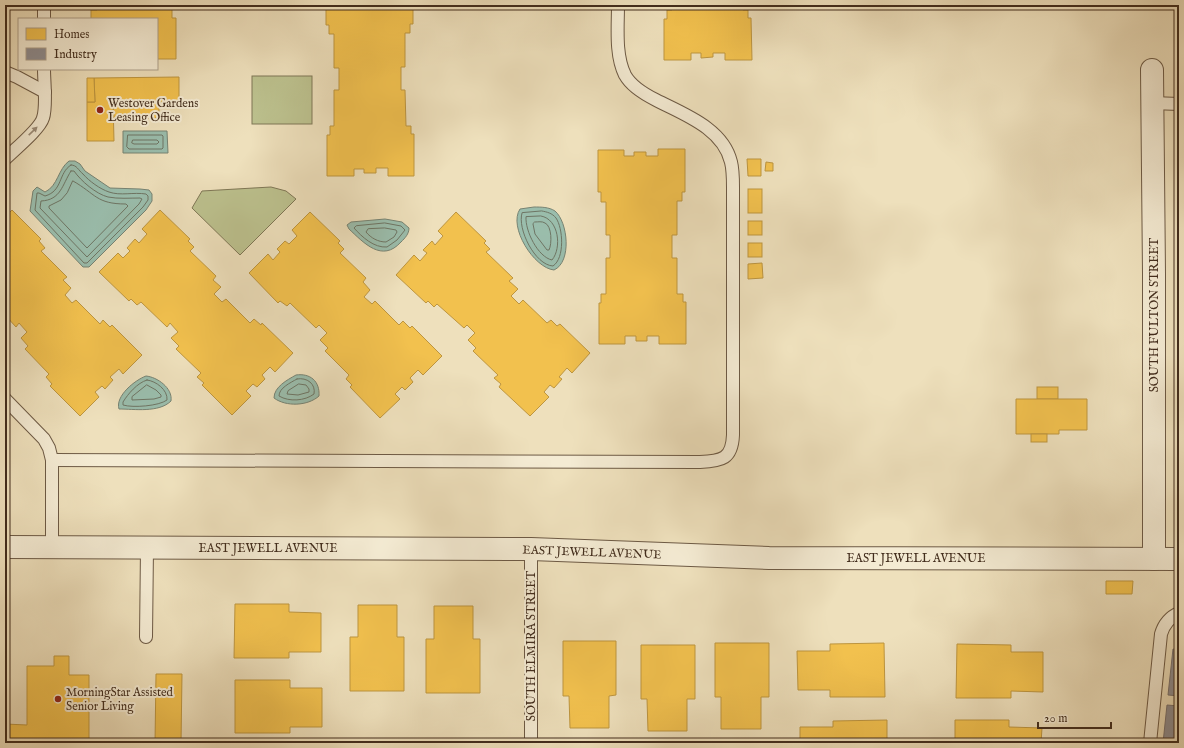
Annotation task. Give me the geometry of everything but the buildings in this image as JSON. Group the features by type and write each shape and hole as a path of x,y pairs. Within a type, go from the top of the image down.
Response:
{"street":[{"name":"SOUTH FULTON STREET","path":"1152,70 1154,559"},
{"name":"EAST JEWELL AVENUE","path":"5,547 531,549 762,558 1179,559"}],"lane":[{"path":"44,5 44,18"},
{"path":"52,460 700,462 719,461 728,455 732,446 733,435 733,187 731,163 719,139 711,131 696,121 644,93 628,79 620,57 618,5"},
{"path":"5,159 41,123 44,114 44,70"},
{"path":"5,72 45,92"},
{"path":"1152,103 1179,104"},
{"path":"5,399 44,439 49,448 52,460 52,548"},
{"path":"146,637 147,548"},
{"name":"SOUTH ELMIRA STREET","path":"531,549 531,743"},
{"path":"1150,743 1160,638 1165,625 1172,616 1179,613"}],"green space":[{"path":"252,76 312,76 312,124 252,124"},
{"path":"271,187 286,191 296,199 240,255 192,208 202,191"}],"water":[{"path":"123,131 167,131 168,153 123,153"},
{"path":"69,161 75,161 80,164 85,171 110,188 149,190 152,194 152,201 146,210 89,267 83,267 30,211 33,191 37,187 45,192 53,186 62,168"},
{"path":"534,207 548,208 555,211 563,224 566,251 560,266 554,270 546,268 531,255 520,236 517,226 517,217 520,209"},
{"path":"385,219 402,222 409,228 408,234 394,248 387,251 380,251 367,245 349,229 347,225 351,222"},
{"path":"296,375 306,375 313,379 318,386 319,396 309,402 297,404 285,403 274,398 276,390"},
{"path":"146,376 155,378 167,388 171,396 171,401 166,405 153,409 119,409 120,399 127,389"}],"place":[{"name":"Westover Gardens Leasing Office","path":"100,110"},
{"name":"MorningStar Assisted Senior Living","path":"58,699"}]}
